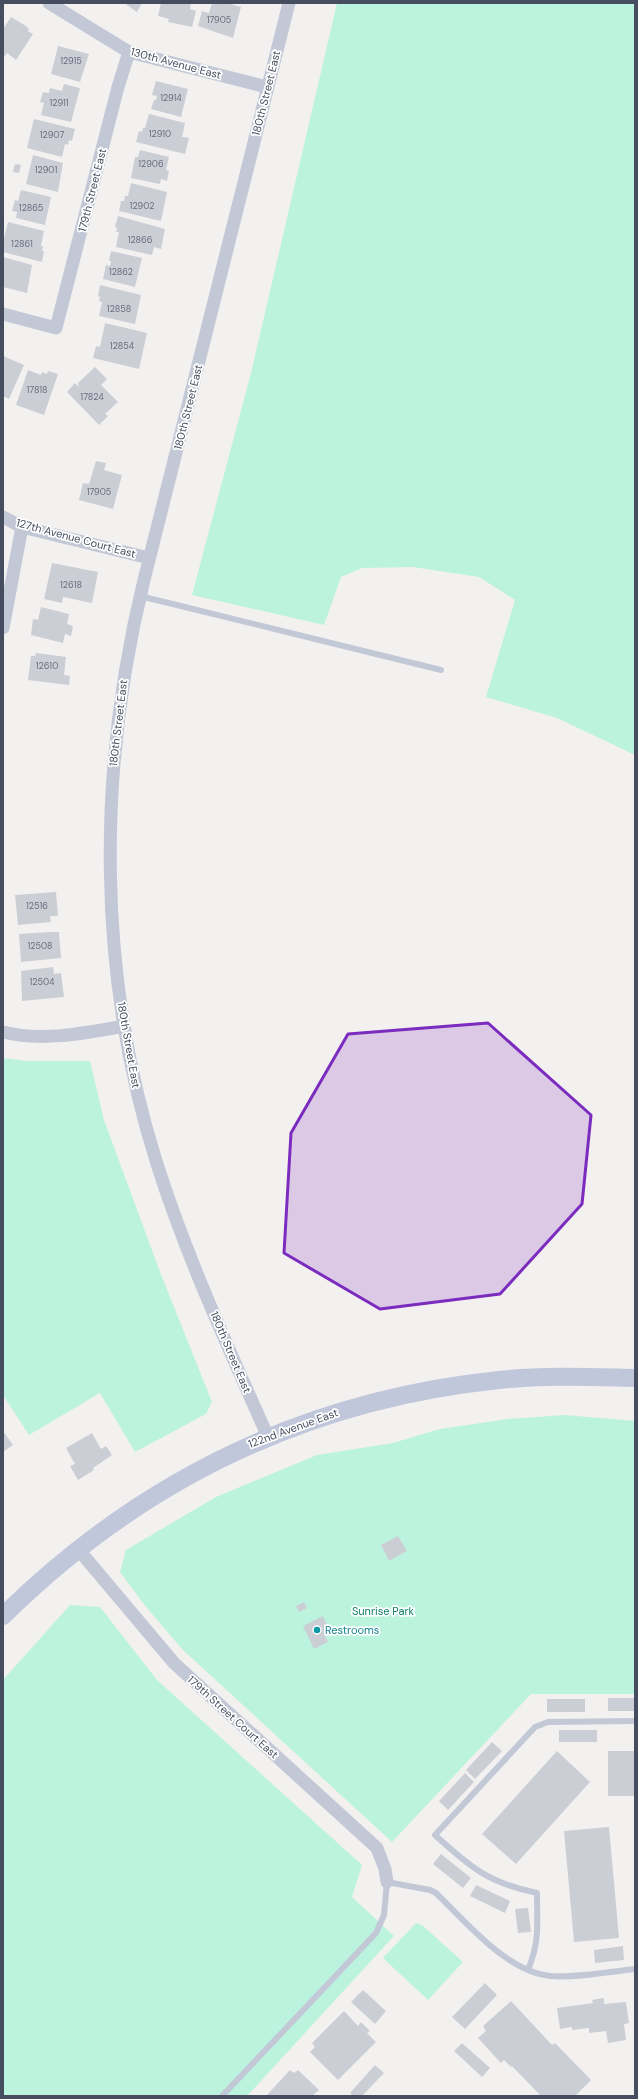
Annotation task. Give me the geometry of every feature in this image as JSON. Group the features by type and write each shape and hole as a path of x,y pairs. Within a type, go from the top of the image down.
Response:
{"street":[{"name":"130th Avenue East","path":"49,3 129,52 267,87"},
{"name":"180th Street East","path":"268,1437 178,1227 156,1163 137,1092 124,1026 111,923 109,854 115,742 126,661 149,558 289,3"},
{"name":"179th Street East","path":"3,314 56,328 118,87 129,52"},
{"name":"127th Avenue Court East","path":"3,517 22,527 149,558"},
{"path":"3,628 22,527"},
{"path":"3,1032 14,1035 56,1036 124,1026"},
{"name":"122nd Avenue East","path":"3,1616 39,1581 102,1530 184,1478 218,1459 268,1437 337,1411 421,1391 499,1380 537,1377 635,1378"},
{"name":"179th Street Court East","path":"78,1549 174,1663 377,1848 385,1869 387,1882"}],"lane":[{"path":"140,596 161,600 275,631 441,670"},
{"path":"528,1970 536,1952 538,1942 537,1893 513,1888 494,1881 469,1866 435,1835 535,1727 541,1723 635,1721"},
{"path":"222,2096 376,1933 384,1915 387,1882 430,1890 436,1893 501,1954 528,1970 549,1976 566,1976 635,1969"}],"highlighted area":[{"path":"488,1023 591,1115 582,1204 500,1294 380,1309 284,1253 291,1133 348,1034"}],"green space":[{"path":"337,3 635,3 635,755 557,718 486,697 515,600 479,577 413,567 362,568 341,577 324,625 192,595 251,373"},
{"path":"3,1058 26,1061 90,1061 104,1120 160,1272 212,1402 206,1414 135,1452 100,1393 29,1435 3,1395"},
{"name":"Sunrise Park","path":"565,1415 635,1421 635,1694 531,1694 392,1842 183,1650 146,1607 120,1572 126,1550 216,1497 317,1455 393,1443 440,1429 508,1419"},
{"path":"70,1605 100,1607 157,1680 362,1865 352,1897 394,1936 247,2096 3,2096 3,1680"},
{"path":"416,1923 422,1925 463,1962 428,2000 383,1958"}],"building":[{"path":"124,3 142,3 137,12"},
{"path":"161,3 191,3 190,9 196,11 192,27 168,22 169,19 158,16"},
{"path":"212,3 227,3 241,7 233,38 198,26 202,11 209,13"},
{"path":"11,17 26,26 29,29 28,31 33,34 16,60 7,53 5,56 3,55 3,29"},
{"path":"58,46 89,54 80,82 51,74"},
{"path":"156,81 188,89 181,117 151,109 157,96 152,95"},
{"path":"64,84 80,88 71,122 41,115 44,103 40,102 43,92 49,93 50,88 62,91"},
{"path":"149,114 185,123 182,137 189,138 185,154 136,142 139,131 142,132 143,128 145,128"},
{"path":"34,119 75,129 72,141 69,140 68,145 65,144 62,157 27,148"},
{"path":"140,150 169,157 166,170 169,171 167,181 161,179 160,184 131,178 135,157 138,157"},
{"path":"33,155 63,163 58,192 26,184"},
{"path":"15,164 21,165 19,173 13,172"},
{"path":"131,183 167,192 161,221 119,211 121,201 124,201 125,196 128,196"},
{"path":"21,190 51,197 45,225 16,218 17,212 12,211 15,200 18,201"},
{"path":"118,216 165,229 161,249 154,247 152,255 116,247 119,232 116,232 117,228 115,227"},
{"path":"8,222 44,231 41,246 43,246 42,251 44,251 42,262 3,252 3,242"},
{"path":"111,251 142,258 135,287 103,279 106,265 110,266 111,261 109,261"},
{"path":"3,257 32,265 27,293 3,287"},
{"path":"100,285 141,295 135,324 99,316 102,302 99,301 100,297 98,296"},
{"path":"105,323 147,333 139,369 93,358 96,346 100,347"},
{"path":"3,356 24,365 9,399 3,396"},
{"path":"95,367 107,379 101,385 118,402 105,414 108,416 99,425 67,392 75,383 79,387 78,383"},
{"path":"28,370 41,375 42,372 47,374 48,371 58,374 44,415 16,405"},
{"path":"96,461 106,463 104,470 122,475 113,509 79,500 83,483 89,484"},
{"path":"52,563 98,572 92,603 63,597 62,603 44,599"},
{"path":"41,607 69,614 67,624 73,626 71,636 65,634 63,643 31,635 33,619 38,620"},
{"path":"36,653 66,657 64,675 70,676 69,685 28,680 31,656 35,656"},
{"path":"56,892 58,916 50,916 51,922 18,925 15,895"},
{"path":"59,932 61,958 21,962 19,934"},
{"path":"53,967 54,974 61,973 64,997 22,1001 21,971"},
{"path":"3,1431 13,1445 3,1452"},
{"path":"92,1433 101,1449 106,1446 112,1455 93,1468 94,1470 78,1480 70,1466 75,1464 66,1448"},
{"path":"398,1536 407,1551 389,1561 381,1545"},
{"path":"304,1602 307,1608 299,1612 296,1606"},
{"name":"Restrooms","path":"323,1616 331,1634 325,1636 328,1642 314,1649 303,1626"},
{"path":"608,1698 635,1698 635,1711 608,1711"},
{"path":"547,1699 585,1699 585,1712 547,1712"},
{"path":"559,1730 597,1730 597,1742 559,1742"},
{"path":"492,1742 502,1751 475,1779 466,1770"},
{"path":"557,1751 590,1782 516,1864 482,1834"},
{"path":"608,1751 635,1751 635,1796 608,1796"},
{"path":"465,1773 474,1782 448,1810 439,1801"},
{"path":"609,1827 619,1938 574,1942 564,1831"},
{"path":"441,1854 471,1878 463,1888 433,1864"},
{"path":"476,1885 510,1901 505,1913 470,1896"},
{"path":"528,1908 531,1932 518,1933 515,1909"},
{"path":"623,1946 624,1960 595,1963 594,1950"},
{"path":"485,1983 497,1995 465,2029 452,2017"},
{"path":"363,1990 386,2011 375,2024 351,2002"},
{"path":"604,1998 604,2004 626,2002 629,2023 624,2024 626,2040 608,2043 606,2031 589,2033 589,2028 572,2030 572,2027 560,2029 557,2008 593,2003 592,2000"},
{"path":"511,2001 552,2045 555,2043 591,2080 575,2096 541,2096 512,2066 511,2067 504,2060 501,2063 478,2038 486,2031 483,2026"},
{"path":"344,2011 358,2026 361,2022 370,2031 367,2033 376,2042 338,2080 310,2052 315,2047 312,2043"},
{"path":"462,2043 490,2068 482,2077 454,2051"},
{"path":"375,2065 384,2073 362,2096 353,2096 350,2093"},
{"path":"290,2070 294,2073 298,2070 319,2090 312,2096 266,2096"}],"place":[{"name":"Restrooms","path":"317,1630"}]}
